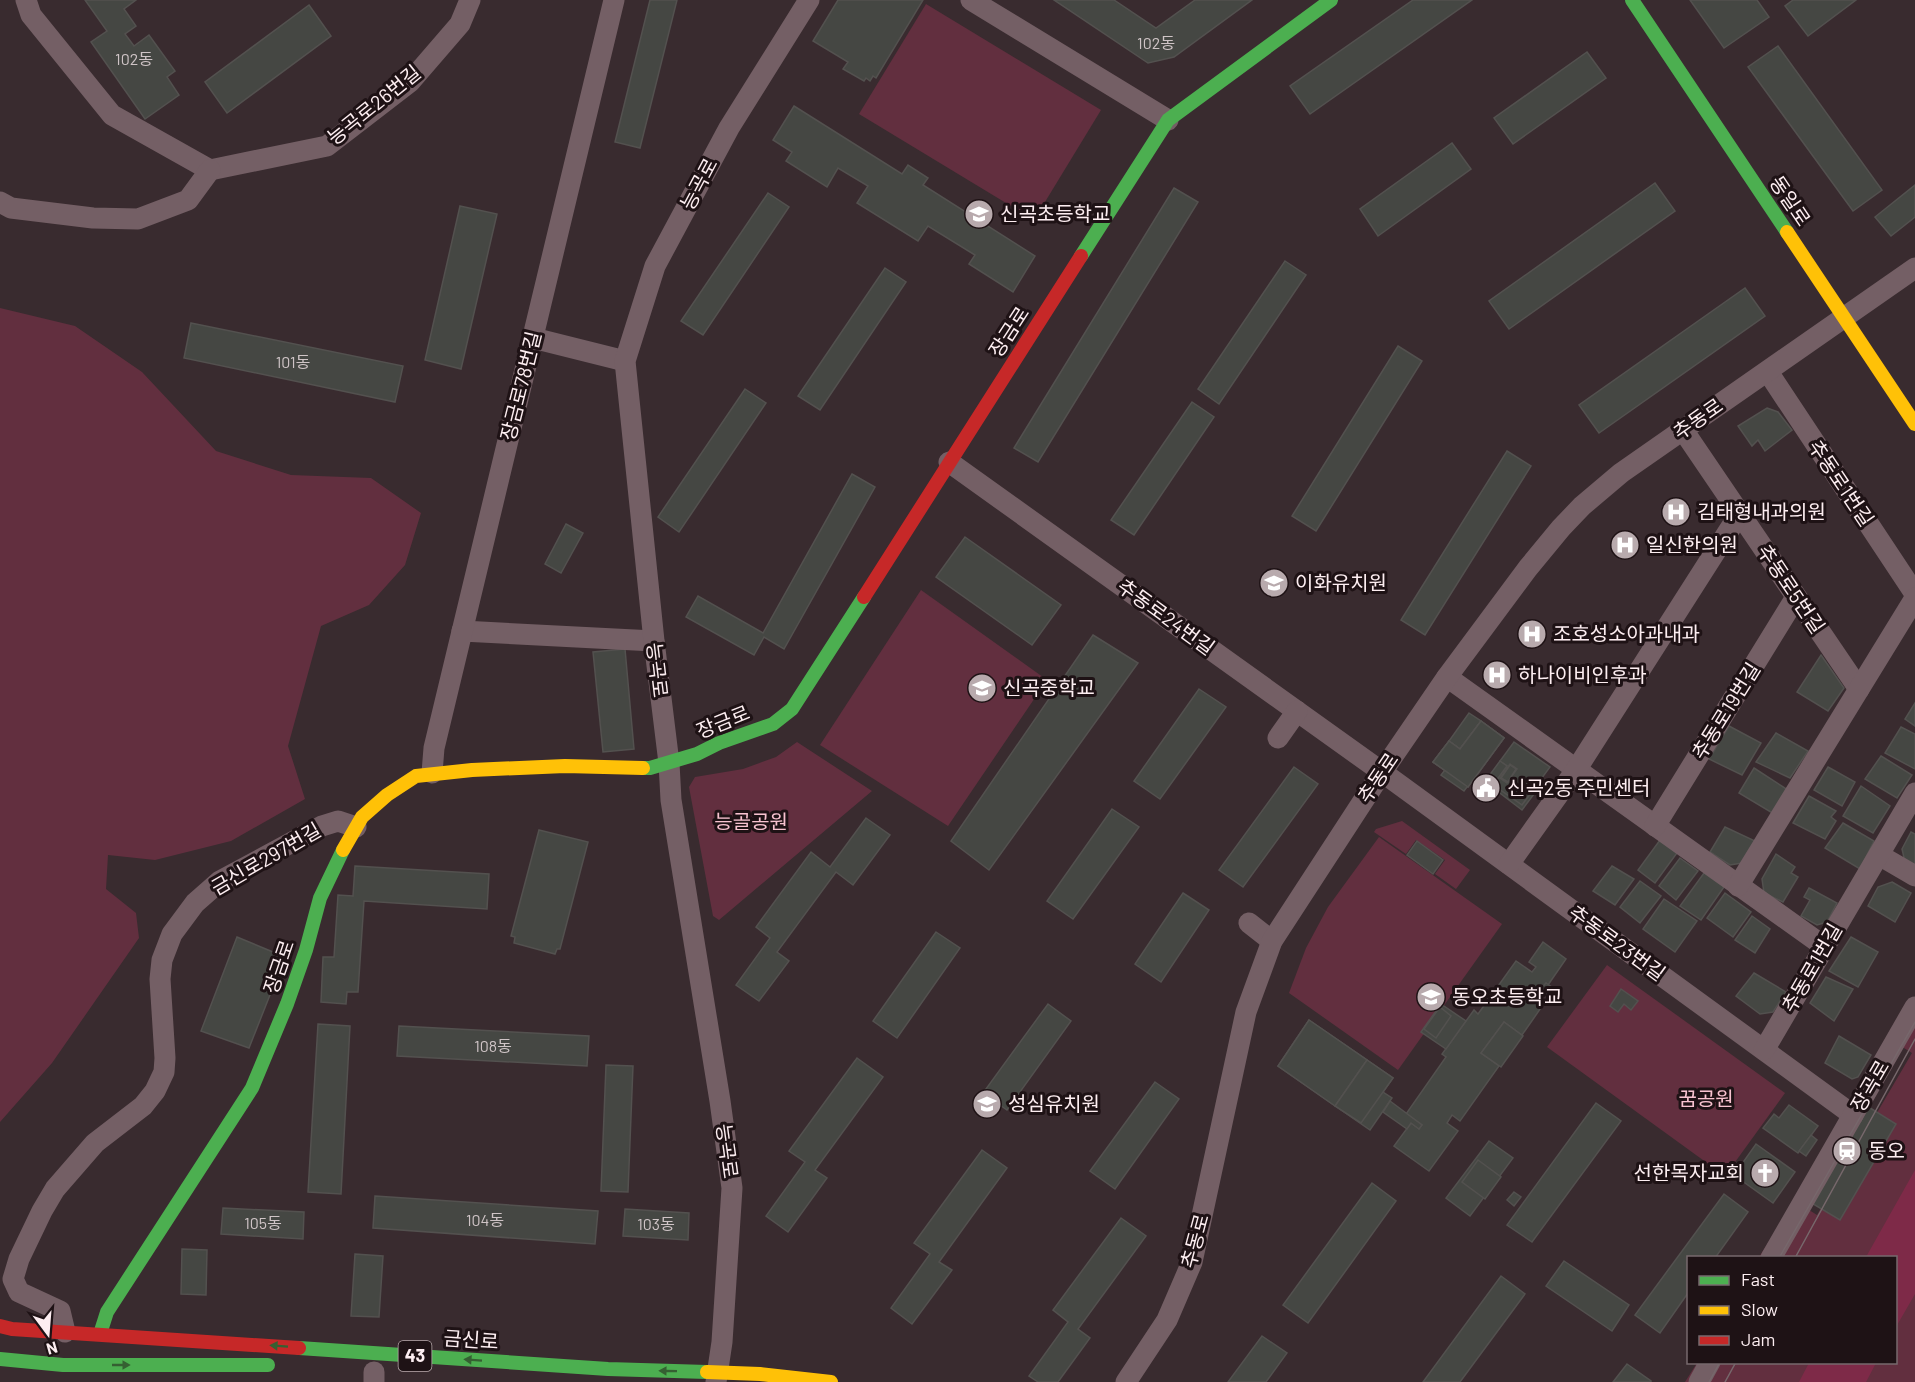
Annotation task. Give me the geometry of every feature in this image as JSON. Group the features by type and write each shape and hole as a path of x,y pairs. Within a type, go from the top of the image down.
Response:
{"street":[{"path":"0,202 11,208 93,218 138,219 188,200 210,170 112,115 31,15 26,0"},
{"name":"능곡로26번길","path":"210,170 327,146 410,82 460,24 470,0"},
{"name":"장금로78번길","path":"432,773 434,748 615,0"},
{"name":"능곡로","path":"716,1377 722,1342 732,1188 720,1101 670,800 669,763 625,361 655,266 729,128 809,0"},
{"path":"971,0 1168,120"},
{"name":"장금로","path":"81,1332 107,1311 252,1088 287,1004 306,950 320,898 335,864 362,817 416,776 432,773 565,766 650,768 773,724 792,709 1168,120 1331,0"},
{"name":"동일로","path":"1632,0 1915,424"},
{"name":"추동로","path":"1126,1382 1167,1320 1192,1262 1246,1012 1272,941 1382,772 1447,678 1528,568 1582,506 1621,473 1915,268"},
{"path":"533,338 625,361"},
{"name":"추동로1번길","path":"1768,372 1915,596"},
{"name":"추동로5번길","path":"1683,430 1859,689"},
{"name":"추동로24번길","path":"949,462 1382,772"},
{"path":"1509,864 1576,770 1740,513"},
{"path":"1738,886 1915,596"},
{"name":"추동로19번길","path":"1655,826 1797,597"},
{"path":"462,631 654,641"},
{"path":"1447,678 1825,947"},
{"path":"1278,738 1297,711"},
{"name":"추동로23번길","path":"1382,772 1853,1115"},
{"name":"추동로1번길","path":"1764,1050 1915,793"},
{"name":"금신로297번길","path":"81,1332 60,1311 19,1292 13,1279 23,1249 55,1189 95,1143 142,1106 155,1091 164,1072 160,979 162,960 172,934 195,903 220,881 322,826 338,821 356,827"},
{"path":"1879,855 1915,876"},
{"path":"1249,923 1272,941"},
{"name":"장곡로","path":"1771,1256 1915,1007"},
{"name":"금신로","path":"0,1326 716,1377 759,1374 831,1382"},
{"path":"62,1374 81,1332"},
{"path":"0,1359 62,1374 255,1373 284,1366"},
{"path":"1699,1382 1709,1364"}],"green space":[{"path":"926,4 1101,110 1034,220 859,114"},
{"path":"0,308 75,326 142,372 216,451 291,475 371,478 421,513 405,565 369,605 321,626 288,746 305,799 231,841 155,860 108,855 106,889 136,913 139,938 52,1063 0,1122"},
{"path":"921,590 1047,680 948,826 820,745"},
{"name":"능골공원","path":"797,742 872,791 719,920 713,916 689,787 695,777 743,769 776,757"},
{"path":"1402,821 1470,870 1456,889 1435,874 1445,860 1416,840 1406,854 1374,832 1376,829"},
{"path":"1379,837 1502,924 1398,1070 1289,993 1306,948 1328,907"},
{"name":"꿈공원","path":"1607,965 1785,1093 1725,1176 1547,1047"},
{"path":"1915,1004 1915,1382 1685,1382 1696,1364 1897,1364 1897,1256 1760,1256 1795,1201 1817,1215 1912,1053 1891,1040"}],"shaded area":[{"path":"1915,1170 1915,1294 1897,1325 1897,1256 1867,1256"},
{"path":"1808,1364 1875,1364 1866,1382 1799,1382"}],"building":[{"path":"85,0 136,0 124,9 136,26 125,34 134,46 149,35 175,71 167,77 179,95 145,119 91,42 107,31"},
{"path":"650,0 677,0 640,148 615,142"},
{"path":"838,0 923,0 876,78 873,76 870,81 866,78 864,81 843,69 848,62 813,41"},
{"path":"1054,0 1114,0 1156,28 1195,0 1252,0 1174,57 1148,63"},
{"path":"1413,0 1472,0 1310,114 1290,86"},
{"path":"1690,0 1757,0 1769,17 1724,48"},
{"path":"1793,0 1856,0 1808,36 1785,6"},
{"path":"309,5 331,36 227,113 205,82"},
{"path":"1778,46 1882,190 1853,211 1748,67"},
{"path":"1587,52 1606,78 1513,144 1494,118"},
{"path":"794,106 902,174 908,165 928,178 923,185 1035,256 1013,292 969,264 975,255 928,226 918,241 857,203 868,186 838,168 827,187 786,161 792,152 773,140"},
{"path":"1452,143 1471,169 1378,236 1360,209"},
{"path":"1655,183 1675,211 1509,329 1489,301"},
{"path":"1915,185 1915,217 1891,236 1875,217"},
{"path":"1174,188 1198,202 1038,462 1014,448"},
{"path":"768,193 789,207 703,335 681,321"},
{"path":"460,206 497,214 461,369 425,360"},
{"path":"1285,261 1306,275 1219,404 1198,389"},
{"path":"885,268 906,282 820,410 798,396"},
{"path":"1745,288 1765,316 1599,433 1579,405"},
{"path":"191,323 403,366 395,402 184,358"},
{"path":"1398,346 1422,361 1316,531 1292,516"},
{"path":"745,389 766,403 679,532 658,517"},
{"path":"1192,402 1214,417 1134,535 1111,520"},
{"path":"1767,408 1778,412 1792,430 1765,451 1758,440 1752,446 1738,426"},
{"path":"1507,451 1531,466 1425,635 1401,620"},
{"path":"852,474 875,487 784,649 764,637 754,655 686,617 698,596 763,633"},
{"path":"566,524 583,533 561,573 545,564"},
{"path":"965,537 1061,605 1032,645 936,577"},
{"path":"1093,635 1138,663 989,870 951,841"},
{"path":"625,649 634,749 603,752 593,652"},
{"path":"1821,655 1844,688 1828,711 1797,692"},
{"path":"1199,689 1226,707 1160,799 1134,781"},
{"path":"1915,703 1915,726 1905,719"},
{"path":"1469,713 1481,721 1460,749 1449,741"},
{"path":"1481,721 1504,738 1468,787 1433,762 1449,741 1460,749"},
{"path":"1481,721 1504,738 1464,791 1441,775 1445,770 1433,762 1449,741 1460,749"},
{"path":"1481,721 1504,738 1468,787 1433,762 1449,741 1460,749"},
{"path":"1729,726 1761,743 1742,775 1709,759"},
{"path":"1901,727 1915,734 1915,769 1885,753"},
{"path":"1776,733 1808,751 1790,778 1756,762"},
{"path":"1514,742 1550,767 1522,805 1493,785 1507,766 1500,761"},
{"path":"1881,756 1912,775 1897,798 1865,779"},
{"path":"1500,761 1507,766 1490,789 1486,790 1483,784"},
{"path":"1510,764 1517,769 1507,783 1500,778"},
{"path":"1510,765 1516,769 1508,782 1501,778"},
{"path":"1294,767 1318,784 1243,887 1219,870"},
{"path":"1828,767 1855,782 1842,806 1814,790"},
{"path":"1754,768 1788,790 1774,814 1739,793"},
{"path":"1541,780 1543,782 1522,810 1492,787 1493,785 1522,805"},
{"path":"1861,786 1890,806 1873,833 1843,816"},
{"path":"1809,796 1836,811 1831,817 1836,821 1825,839 1793,823"},
{"path":"1112,809 1139,827 1073,919 1047,901"},
{"path":"866,818 890,835 853,885 836,872 777,952 789,961 759,1001 736,985 770,938 756,927 811,852 830,867"},
{"path":"1843,823 1874,841 1860,869 1825,848"},
{"path":"1725,827 1755,841 1742,863 1730,865 1710,852"},
{"path":"539,830 588,842 560,949 557,949 555,954 514,943 515,937 511,936"},
{"path":"1911,832 1915,834 1915,868 1905,862 1902,849"},
{"path":"1660,840 1677,853 1655,883 1638,870"},
{"path":"1417,841 1443,860 1433,874 1407,855"},
{"path":"1776,854 1795,867 1791,873 1798,877 1783,902 1764,893 1762,879"},
{"path":"1680,858 1698,871 1676,900 1659,886"},
{"path":"355,866 489,874 487,909 364,901 358,992 347,992 346,1004 321,1002 323,957 334,957 338,895 353,896"},
{"path":"1612,866 1634,879 1615,905 1593,891"},
{"path":"1704,873 1724,887 1701,920 1680,906"},
{"path":"1640,881 1661,896 1640,923 1620,907"},
{"path":"1892,882 1911,893 1895,922 1868,906 1878,887"},
{"path":"1809,888 1837,903 1827,922 1817,925 1801,916 1810,900 1804,897"},
{"path":"1183,893 1209,910 1161,982 1135,964"},
{"path":"1725,893 1751,912 1733,937 1707,918"},
{"path":"1664,899 1697,921 1675,952 1643,929"},
{"path":"1752,916 1770,929 1755,953 1735,940"},
{"path":"936,932 960,948 897,1038 873,1021"},
{"path":"237,937 285,957 249,1048 201,1031"},
{"path":"1851,937 1878,952 1858,987 1829,971"},
{"path":"1543,942 1566,959 1548,985 1546,983 1540,990 1543,992 1537,1000 1543,1005 1522,1035 1504,1022 1481,1053 1499,1066 1460,1121 1452,1115 1447,1123 1458,1131 1429,1171 1394,1146 1411,1123 1419,1129 1422,1125 1406,1114 1446,1057 1442,1054 1474,1010 1478,1014 1516,961 1532,972 1536,967 1529,962"},
{"path":"1754,973 1786,992 1773,1012 1760,1014 1736,996"},
{"path":"1826,977 1853,989 1834,1021 1810,1003"},
{"path":"1546,983 1556,990 1550,997 1540,990"},
{"path":"1621,989 1638,1001 1631,1010 1624,1004 1618,1012 1610,1006"},
{"path":"1048,1004 1071,1021 1007,1110 983,1093"},
{"path":"1441,1004 1466,1021 1446,1049 1421,1032"},
{"path":"1440,1007 1451,1016 1436,1038 1424,1029"},
{"path":"1309,1020 1393,1078 1383,1092 1392,1098 1370,1130 1278,1066"},
{"path":"1309,1020 1367,1060 1335,1106 1278,1066"},
{"path":"1504,1022 1523,1036 1501,1067 1481,1053"},
{"path":"318,1024 350,1026 341,1194 308,1192"},
{"path":"399,1026 589,1036 587,1066 397,1056"},
{"path":"1839,1036 1871,1055 1858,1077 1852,1079 1825,1063"},
{"path":"857,1058 883,1077 815,1170 827,1178 788,1232 766,1216 805,1162 789,1151"},
{"path":"1367,1060 1393,1078 1361,1123 1335,1106"},
{"path":"606,1065 633,1066 628,1192 601,1191"},
{"path":"1155,1082 1179,1099 1115,1189 1090,1171"},
{"path":"1854,1098 1896,1124 1840,1220 1798,1195"},
{"path":"1390,1101 1422,1125 1419,1129 1411,1123 1407,1129 1383,1112"},
{"path":"1596,1103 1621,1121 1532,1242 1507,1225"},
{"path":"1789,1105 1818,1126 1798,1153 1763,1128 1774,1114 1779,1118"},
{"path":"1811,1135 1817,1140 1806,1156 1799,1151"},
{"path":"1489,1141 1513,1158 1470,1216 1446,1198"},
{"path":"1756,1144 1795,1172 1773,1203 1734,1175"},
{"path":"982,1150 1007,1168 939,1262 952,1270 912,1324 891,1308 930,1254 914,1243"},
{"path":"1478,1160 1501,1177 1485,1199 1462,1182"},
{"path":"1372,1183 1396,1201 1308,1323 1283,1305"},
{"path":"1514,1192 1521,1197 1514,1206 1507,1200"},
{"path":"1724,1194 1748,1212 1716,1256 1687,1256 1687,1294 1660,1333 1635,1315"},
{"path":"375,1196 598,1211 595,1244 373,1228"},
{"path":"223,1208 304,1212 303,1239 221,1234"},
{"path":"625,1209 689,1213 688,1240 623,1236"},
{"path":"1121,1218 1146,1236 1078,1329 1090,1338 1058,1382 1038,1382 1029,1376 1068,1322 1053,1310"},
{"path":"182,1249 207,1250 206,1295 181,1294"},
{"path":"355,1254 383,1256 379,1317 351,1316"},
{"path":"1564,1261 1629,1305 1612,1331 1546,1286"},
{"path":"1501,1276 1525,1294 1460,1382 1423,1382"},
{"path":"1262,1336 1287,1353 1266,1382 1228,1382"},
{"path":"1627,1364 1651,1381 1651,1382 1613,1382"}],"tram line":[{"path":"1780,1256 1915,1022"},
{"path":"1796,1256 1915,1039"},
{"path":"1709,1382 1719,1364"},
{"path":"1725,1382 1735,1364"}],"traffic: fast":[{"path":"1081,256 1168,120 1331,0"},
{"path":"1632,0 1787,232"},
{"path":"643,768 697,754 719,743 773,724 792,709 864,597"},
{"path":"100,1334 107,1312 252,1088 287,1004 306,950 320,898 343,850"},
{"path":"299,1348 608,1369 707,1372"},
{"path":"0,1359 63,1365 268,1365"}],"traffic: slow":[{"path":"1787,232 1915,424"},
{"path":"343,850 362,817 387,795 416,776 472,770 565,766 643,768"},
{"path":"707,1372 760,1374 831,1382"}],"traffic: jam":[{"path":"864,597 1081,256"},
{"path":"0,1326 12,1329 299,1348"}],"place":[{"name":"신곡초등학교","path":"979,214"},
{"name":"김태형내과의원","path":"1676,512"},
{"name":"일신한의원","path":"1625,545"},
{"name":"이화유치원","path":"1274,583"},
{"name":"조호성소아과내과","path":"1532,634"},
{"name":"하나이비인후과","path":"1497,675"},
{"name":"신곡중학교","path":"982,688"},
{"name":"신곡2동 주민센터","path":"1486,788"},
{"name":"동오초등학교","path":"1431,997"},
{"name":"성심유치원","path":"987,1104"},
{"name":"동오","path":"1847,1151"},
{"name":"선한목자교회","path":"1765,1173"}]}
